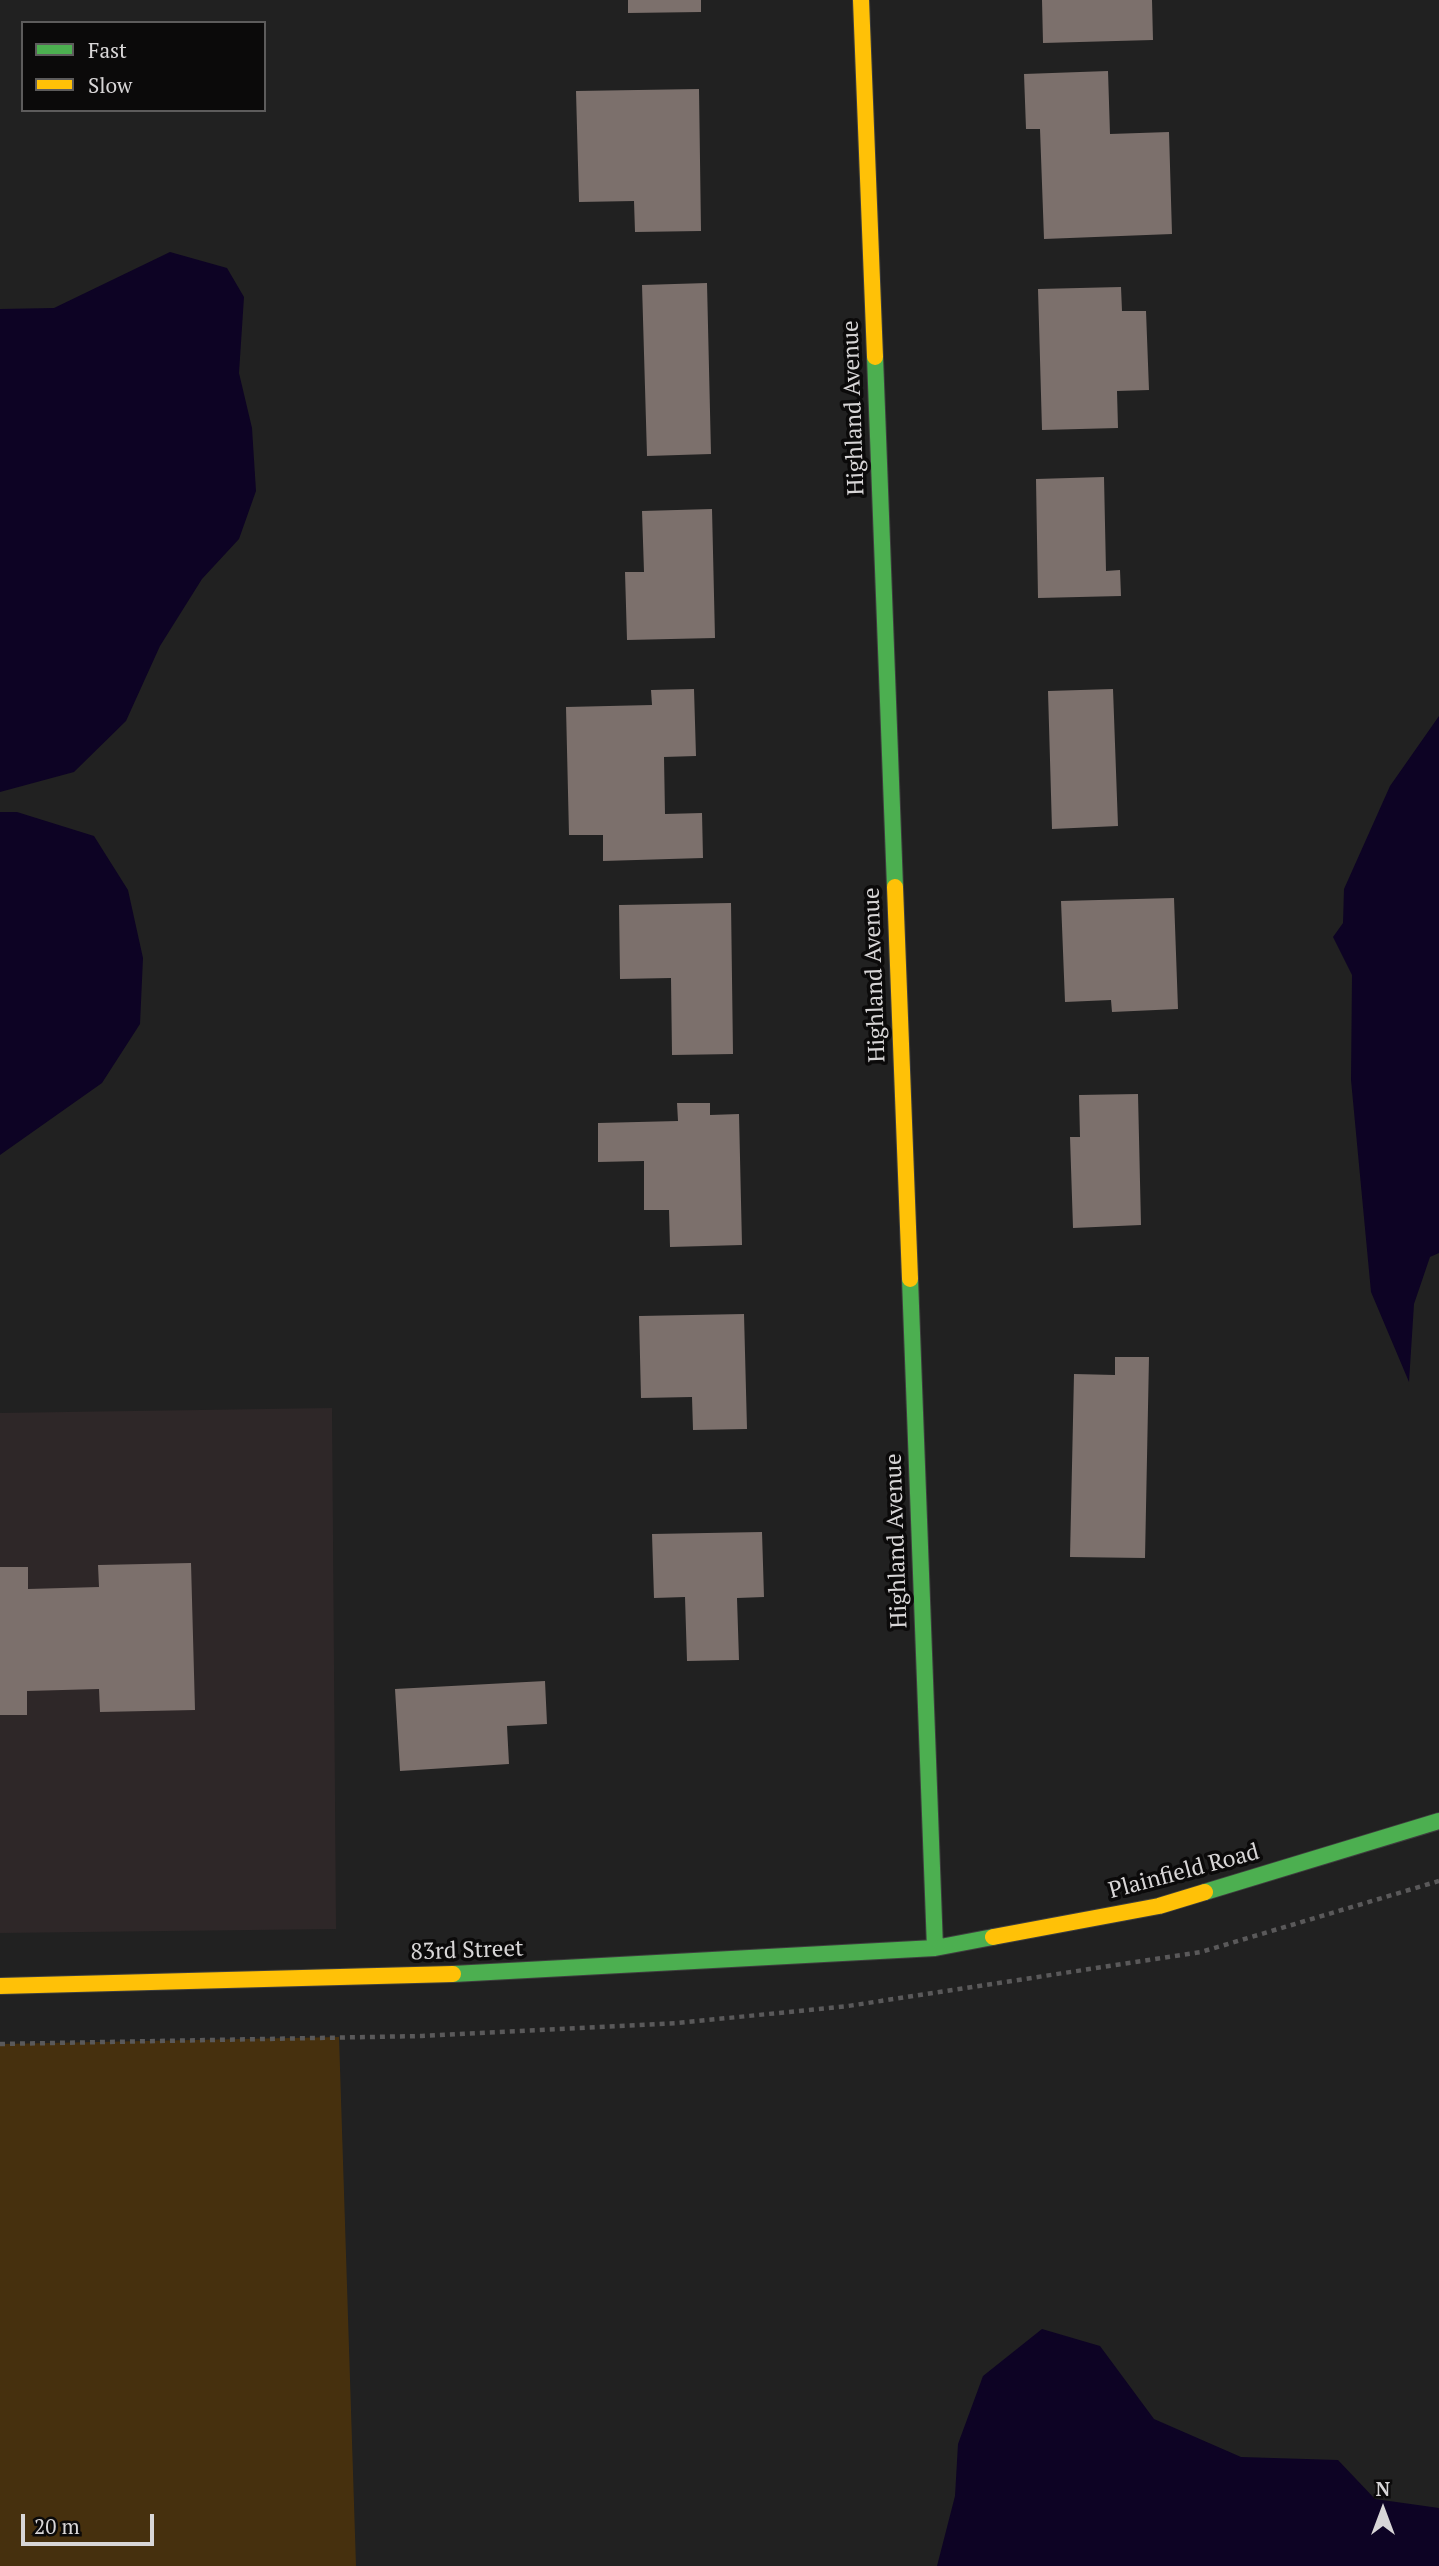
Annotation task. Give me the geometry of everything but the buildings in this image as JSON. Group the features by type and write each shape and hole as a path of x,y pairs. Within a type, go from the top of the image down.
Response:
{"street":[{"name":"Highland Avenue","path":"861,0 935,1948"},
{"name":"Plainfield Road","path":"935,1948 1159,1906 1439,1821"},
{"name":"83rd Street","path":"0,1986 484,1974 935,1948"}],"shaded area":[{"path":"170,252 227,268 244,297 239,373 252,428 256,491 239,539 202,579 160,646 126,721 74,772 0,792 0,309 54,308"},
{"path":"1439,716 1439,1253 1430,1257 1414,1304 1409,1382 1371,1292 1351,1080 1352,975 1333,937 1343,923 1344,889 1390,786"},
{"path":"0,812 17,812 94,836 128,890 143,958 140,1024 102,1083 0,1155"},
{"path":"332,1408 336,1929 0,1933 0,1413"},
{"path":"339,2037 356,2566 0,2566 0,2044"},
{"path":"1042,2329 1100,2346 1154,2419 1241,2457 1338,2460 1375,2499 1439,2508 1439,2566 937,2566 955,2496 958,2444 983,2376"}],"traffic: fast":[{"path":"875,357 895,887"},
{"path":"910,1279 935,1948"},
{"path":"1205,1892 1439,1821"},
{"path":"453,1974 935,1948 993,1937"}],"traffic: slow":[{"path":"861,0 875,357"},
{"path":"895,887 910,1279"},
{"path":"993,1937 1159,1906 1205,1892"},
{"path":"0,1986 453,1974"}]}
